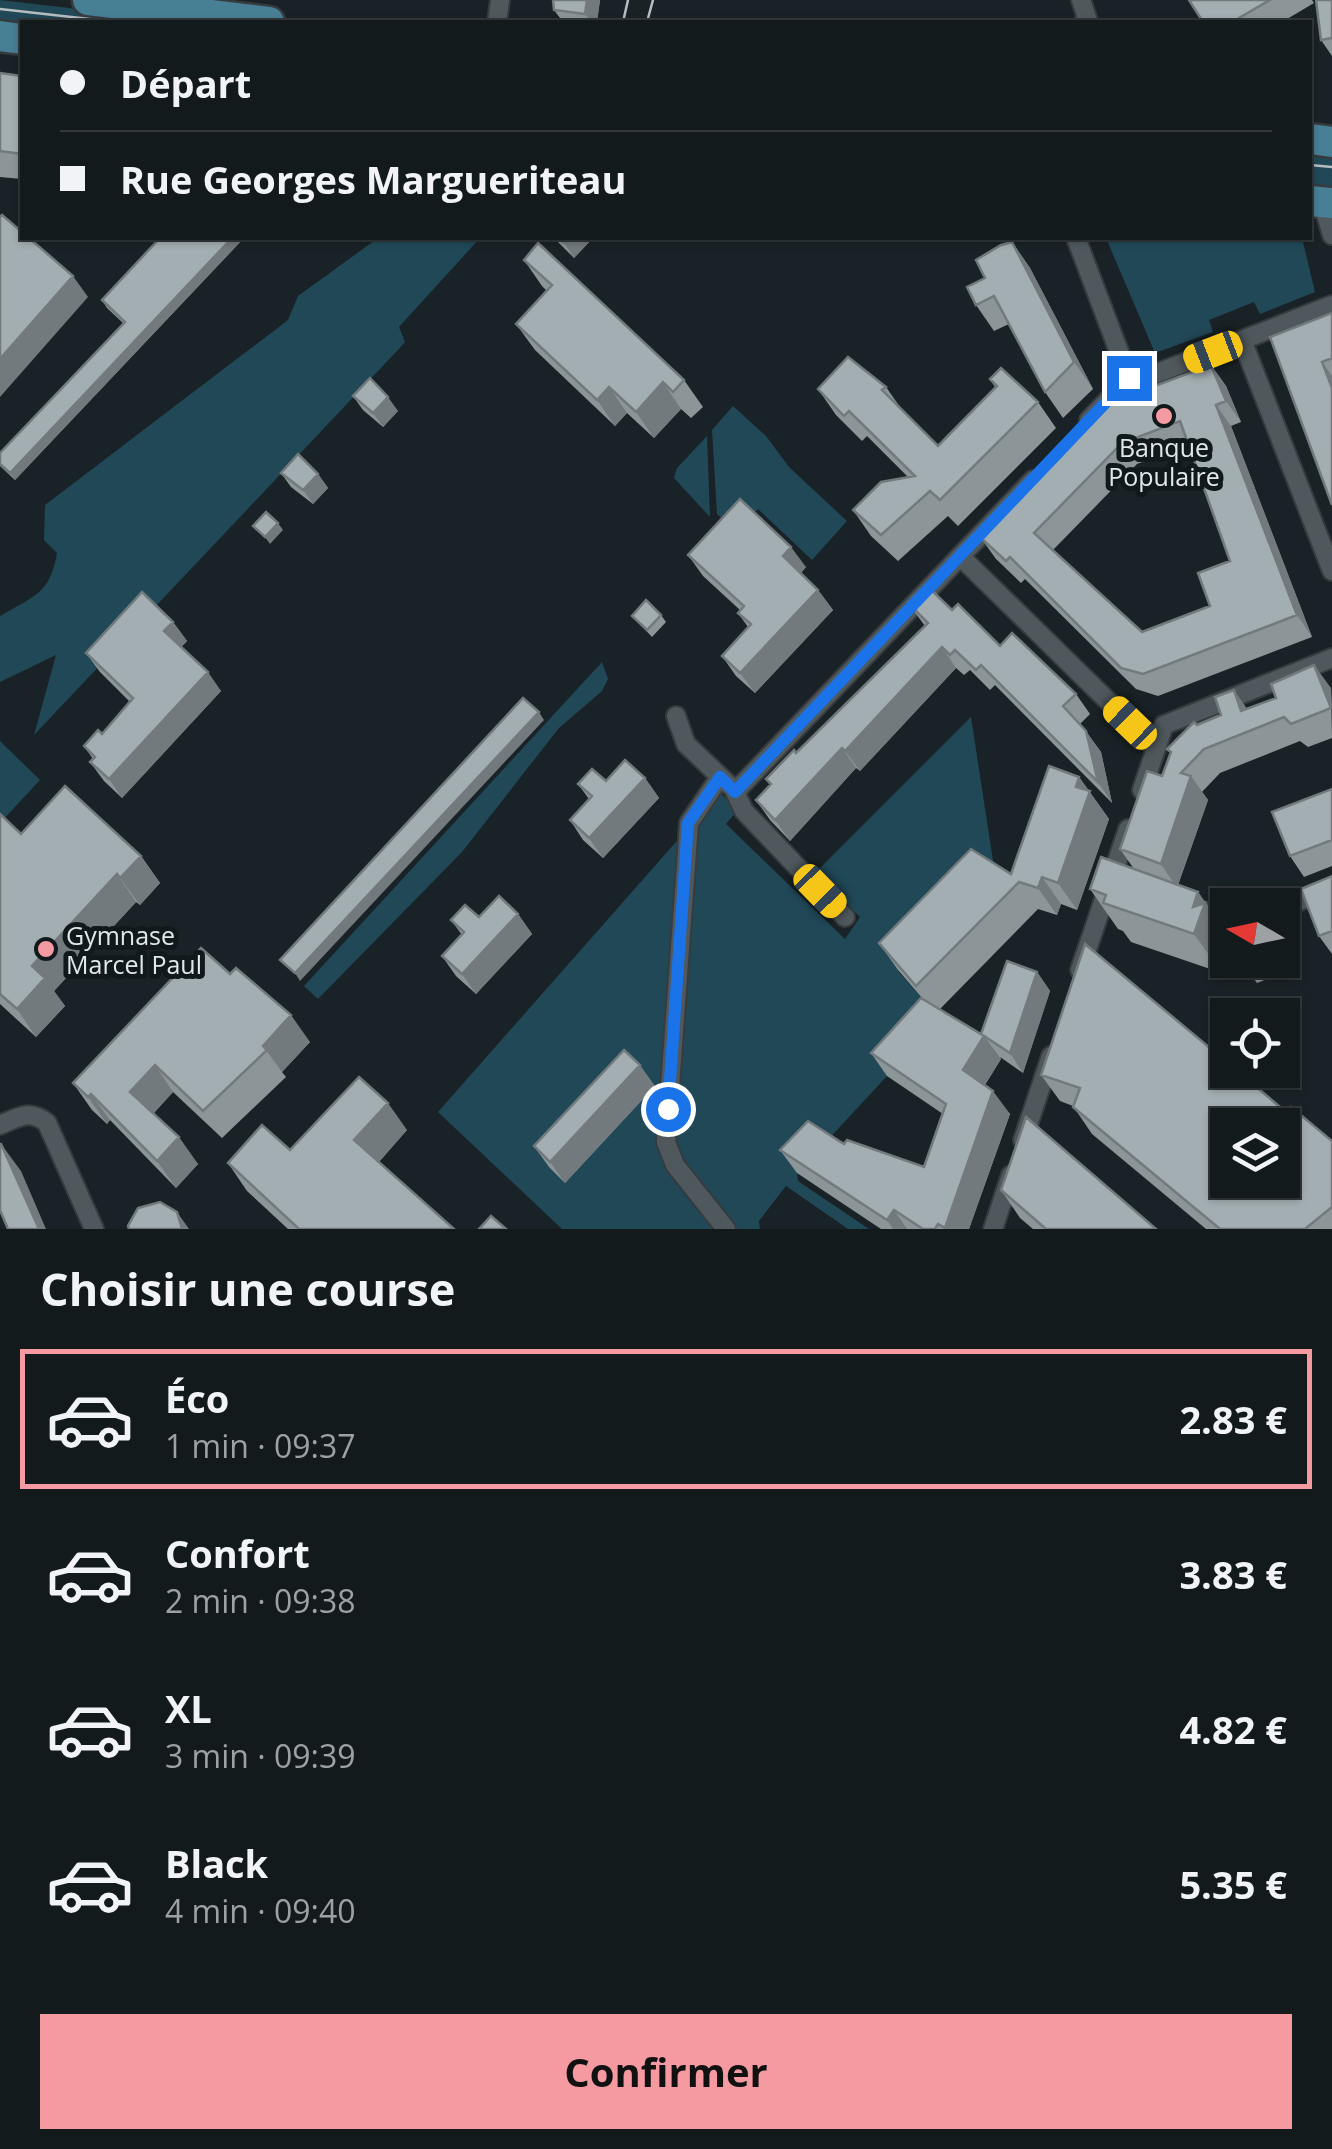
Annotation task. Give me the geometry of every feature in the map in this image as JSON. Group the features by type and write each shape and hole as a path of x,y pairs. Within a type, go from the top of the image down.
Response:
{"main road":[{"path":"88,0 253,20"}],"street":[{"path":"1321,202 1332,235"},
{"path":"1077,240 1129,378"},
{"path":"1071,439 1129,378 1154,374 1332,305"},
{"path":"1242,340 1332,571"},
{"path":"735,792 1046,466"},
{"path":"961,556 1156,748"},
{"path":"1074,990 1118,879 1164,724 1332,658"},
{"path":"676,716 686,744 735,792 744,811 845,917"},
{"path":"720,777 688,823 666,1142 675,1164 726,1229"},
{"path":"1300,901 1332,888"},
{"path":"1176,901 1210,913"},
{"path":"993,1229 1055,1044"},
{"path":"0,1125 24,1114 38,1115 46,1122 94,1229"}],"shaded area":[{"path":"0,0 173,20 20,20 20,29 0,26"},
{"path":"1312,148 1332,150 1332,194 1312,191"},
{"path":"375,240 478,240 399,327 405,342 34,735 56,655 0,682 0,616 39,592 50,577 57,553 44,540 45,505 288,320 298,296"},
{"path":"1107,240 1302,240 1315,292 1260,314 1254,302 1209,320 1213,332 1155,353"},
{"path":"733,406 766,436 789,467 847,521 812,560 758,509 744,523 731,526 717,514 712,430"},
{"path":"707,436 710,517 674,478 677,468"},
{"path":"602,662 608,679 602,691 559,728 462,852 318,999 304,986"},
{"path":"971,717 994,867 898,971 940,1019 797,1173 798,1181 869,1229 848,1229 786,1186 759,1221 760,1229 562,1229 438,1112 720,792 737,811 726,824 845,939 860,917 814,874"},
{"path":"0,741 40,780 0,823"}],"building":[{"path":"553,0 587,0 585,14 554,10"},
{"path":"1189,0 1270,0 1235,20 1202,20"},
{"path":"1316,0 1332,0 1332,38 1321,40"},
{"path":"0,73 20,76 20,154 0,151"},
{"path":"0,217 20,230 20,240 31,240 73,276 0,359"},
{"path":"158,240 230,240 10,473 0,464 0,453 125,322 102,300"},
{"path":"1012,242 1074,362 1045,392 994,296 976,305 967,287 985,278 976,260"},
{"path":"538,243 684,380 673,392 663,382 636,412 609,387 597,400 516,324 552,285 524,260"},
{"path":"1332,313 1332,358 1322,362 1332,388 1332,505 1270,337"},
{"path":"848,357 886,387 882,390 938,446 997,386 990,379 1001,368 1038,402 940,500 930,491 881,535 853,510 881,482 915,476 849,411 844,416 818,389"},
{"path":"1211,365 1226,401 1216,405 1297,615 1143,674 1121,668 1010,557 1006,561 981,538 1021,497 1015,492 1098,407","holes":["1180,421 1230,561 1198,573 1210,606 1142,632 1034,533 1122,443"]},
{"path":"370,378 388,397 373,413 353,396"},
{"path":"298,454 318,474 303,490 281,473"},
{"path":"740,499 791,547 783,556 818,590 740,673 722,656 751,624 738,613 744,606 688,555"},
{"path":"266,512 278,523 265,537 253,526"},
{"path":"926,585 952,610 958,604 1000,646 1012,633 1076,694 1063,706 1086,731 1098,782 981,665 976,670 955,650 950,655 942,647 775,820 756,800 771,784 766,779 928,623 908,603"},
{"path":"142,592 173,622 164,631 208,672 109,779 90,762 95,757 84,746 98,730 102,734 133,698 86,653"},
{"path":"646,600 661,615 647,630 632,616"},
{"path":"1314,665 1331,708 1291,724 1284,717 1204,749 1181,773 1191,776 1161,864 1120,849 1147,771 1162,776 1171,752 1167,749 1194,722 1197,725 1221,715 1215,697 1234,690 1241,711 1276,698 1271,684"},
{"path":"523,698 539,712 295,973 280,960"},
{"path":"625,760 645,778 589,838 570,820 592,796 578,784 592,769 606,781"},
{"path":"1049,766 1079,777 1076,787 1090,791 1058,883 1042,877 1038,888 1019,882 916,986 879,943 971,849 1011,874"},
{"name":"Gymnase Marcel Paul","path":"65,786 141,856 120,878 117,874 32,966 45,978 17,1009 0,994 0,814 21,834"},
{"path":"1332,789 1332,840 1290,856 1272,812"},
{"path":"1101,857 1198,892 1193,907 1205,903 1194,934 1103,903 1106,895 1090,889"},
{"path":"1332,876 1332,931 1319,936 1301,889"},
{"path":"499,896 518,914 462,974 442,956 464,932 451,920 465,905 479,917"},
{"path":"1085,944 1210,1048 1210,1088 1257,1088 1281,1108 1210,1108 1210,1198 1300,1198 1300,1114 1332,1141 1332,1207 1305,1229 1220,1229 1073,1107 1080,1088 1041,1075"},
{"path":"201,948 230,974 236,968 291,1015 263,1046 267,1050 203,1111 155,1065 130,1092 179,1137 157,1161 91,1094 88,1097 73,1083"},
{"path":"1007,961 1037,972 1010,1053 981,1034"},
{"path":"921,998 984,1036 963,1070 993,1091 945,1228 938,1224 935,1229 923,1229 894,1210 887,1220 780,1150 808,1121 844,1144 847,1140 924,1167 946,1104 871,1053"},
{"path":"624,1050 640,1065 550,1162 534,1146"},
{"path":"359,1077 388,1103 354,1140 454,1229 299,1229 228,1163 262,1125 290,1150"},
{"path":"1026,1117 1156,1229 1046,1229 1001,1190"},
{"path":"0,1144 39,1229 8,1229 0,1210"},
{"path":"160,1202 177,1212 182,1229 129,1229 138,1208"},
{"path":"491,1216 506,1229 479,1229"}],"tram line":[{"path":"623,20 628,0"},
{"path":"648,20 653,0"},
{"path":"0,9 98,20"},
{"path":"1312,165 1332,167"}],"place":[{"name":"Banque Populaire","path":"1164,416"},
{"name":"Gymnase Marcel Paul","path":"46,949"}],"route":[{"path":"668,1109 688,823 705,795 720,777 735,792 1129,378"}]}
